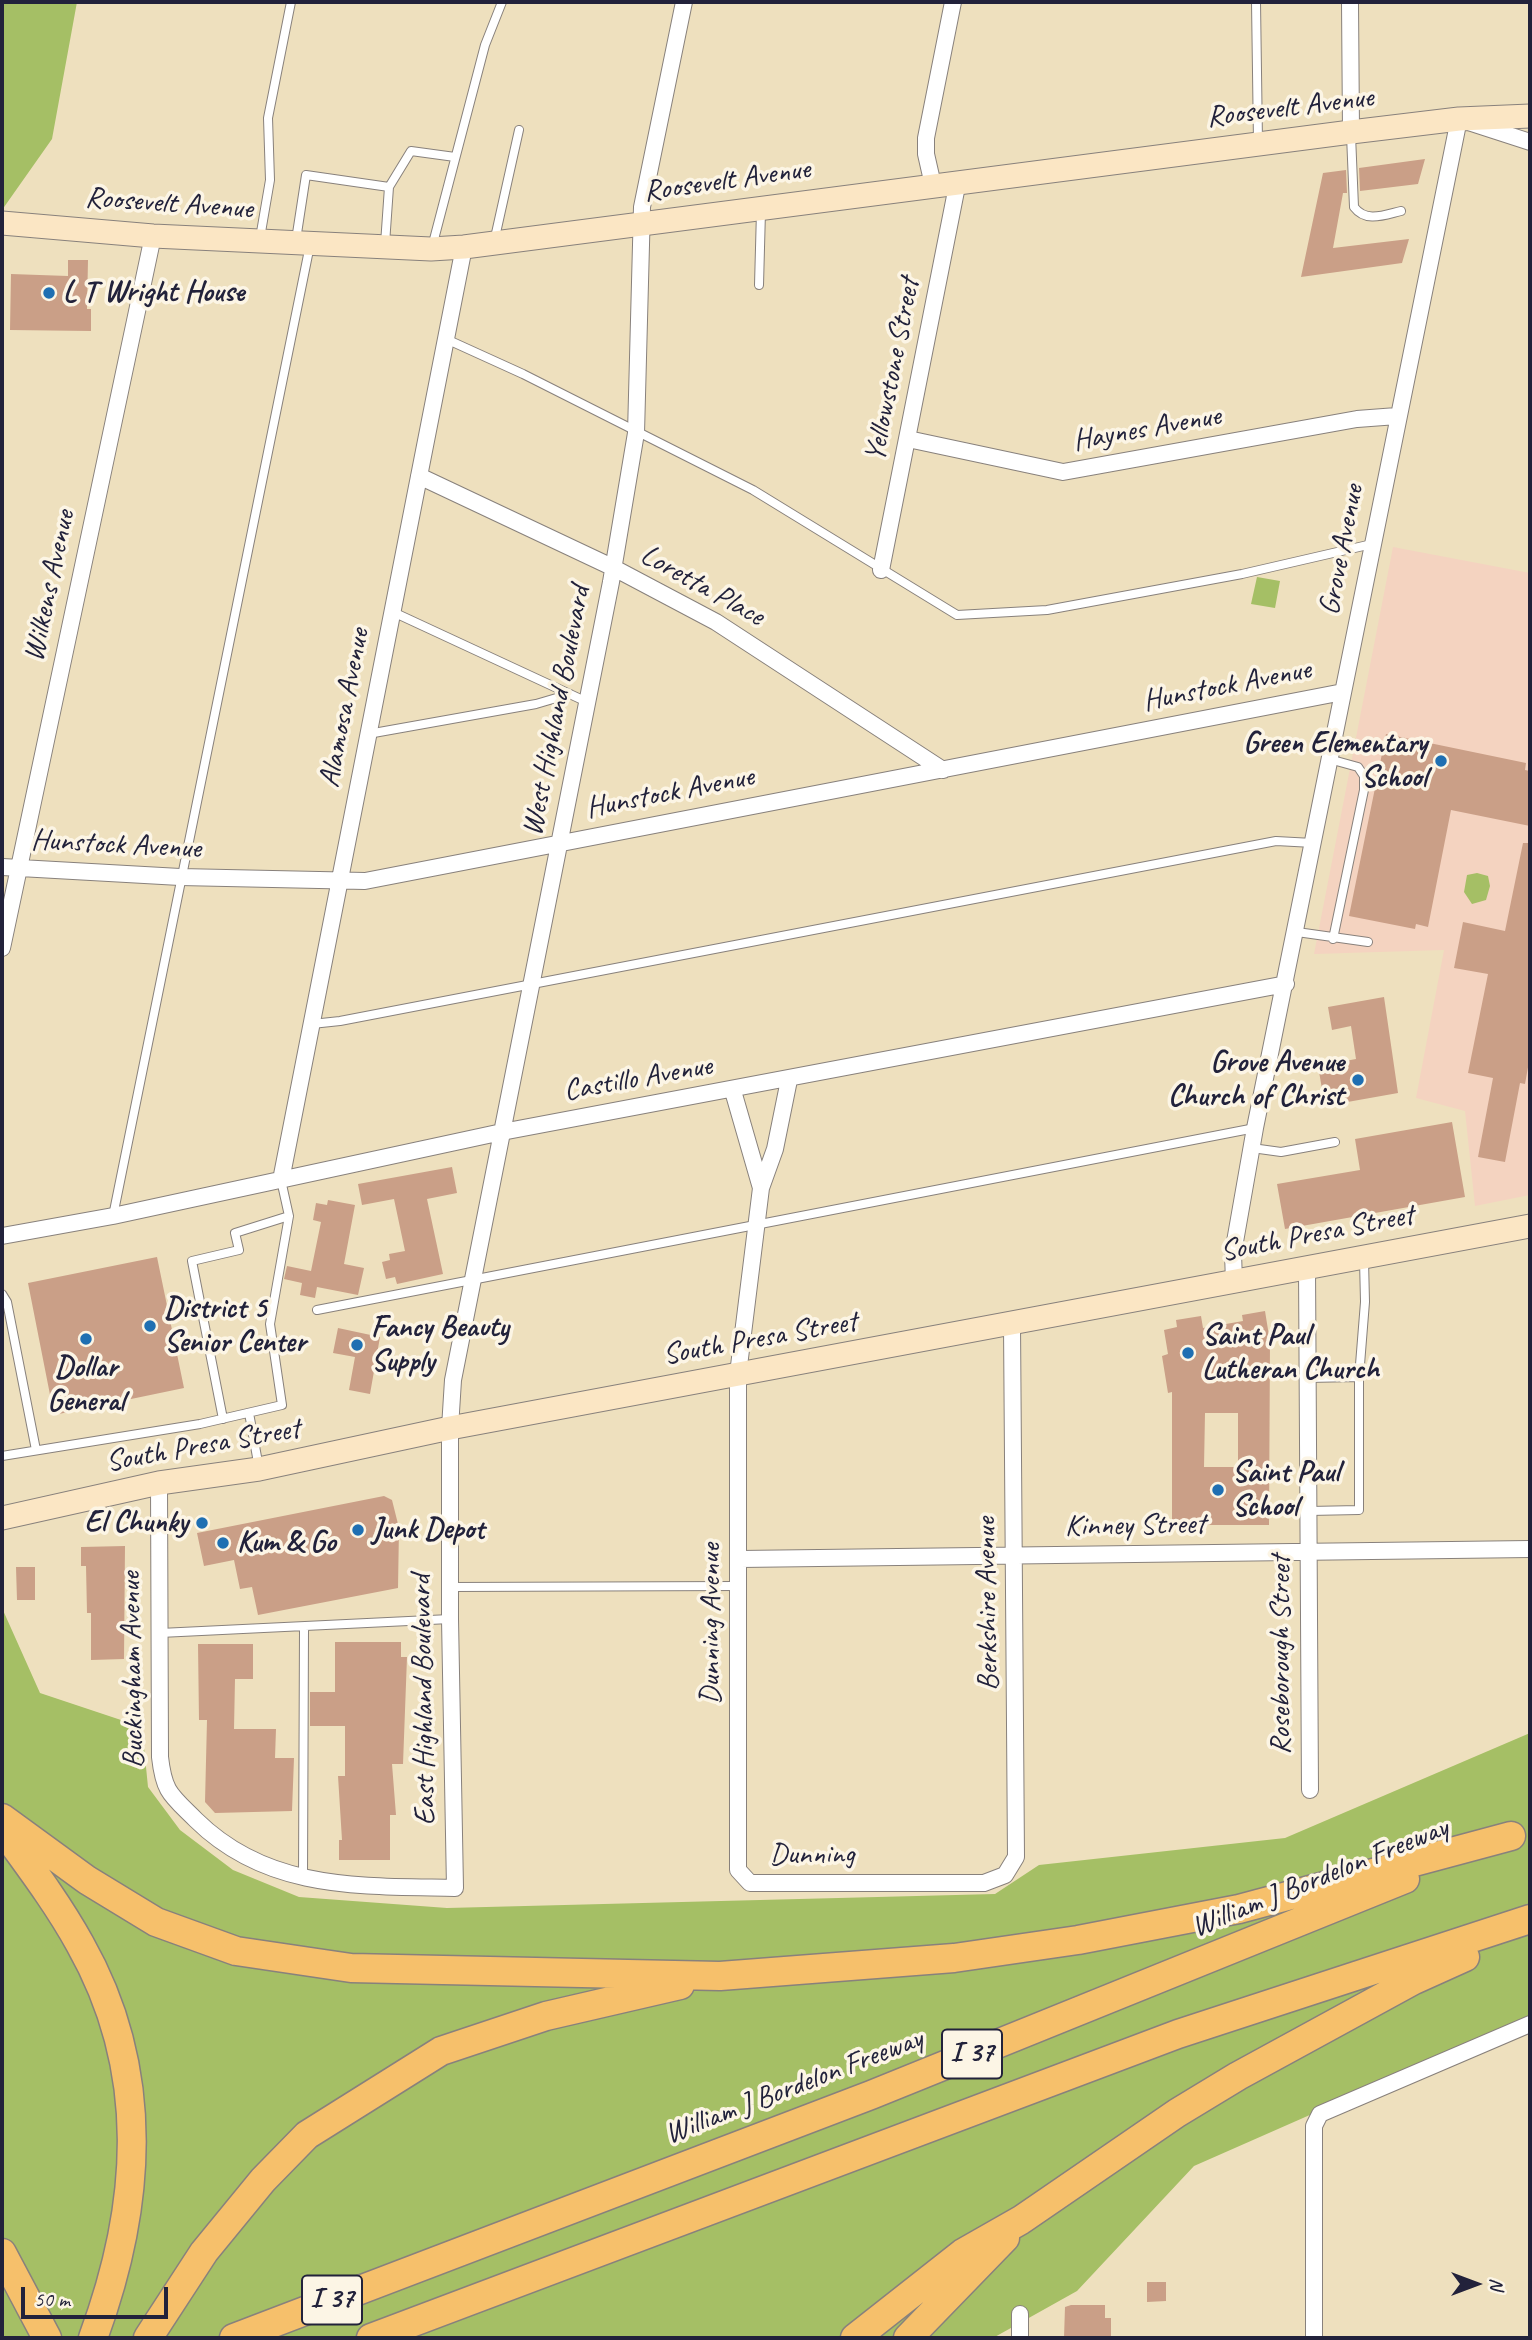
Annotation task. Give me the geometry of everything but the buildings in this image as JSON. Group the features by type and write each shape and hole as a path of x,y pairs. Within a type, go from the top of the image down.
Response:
{"highway":[{"path":"2,1818 87,1880 156,1922 236,1951 351,1968 720,1976 954,1958 1078,1940 1240,1909 1521,1833"},
{"path":"2,1827 50,1894 81,1946 113,2022 124,2062 133,2136 133,2167 124,2236 93,2338"},
{"name":"William J Bordelon Freeway","path":"234,2338 871,2095 1521,1833"},
{"name":"I 37","path":"370,2338 859,2157 1178,2034 1530,1919"},
{"path":"855,2338 963,2253 1021,2220 1116,2152 1238,2076 1414,1980 1530,1928"},
{"path":"148,2338 204,2252 263,2180 307,2136 441,2050 546,2016 720,1976"},
{"path":"908,2338 990,2257 1021,2220"},
{"path":"2,2253 47,2338"}],"main road":[{"name":"Roosevelt Avenue","path":"2,223 153,236 385,247 431,249 494,245 958,181 1351,132 1459,119 1530,116"},
{"name":"South Presa Street","path":"2,1518 159,1483 259,1469 450,1428 1530,1226"}],"street":[{"name":"West Highland Boulevard","path":"450,1428 453,1380 614,568 636,433 641,224 645,182 684,2"},
{"path":"933,185 926,154 926,138 953,2"},
{"path":"1350,2 1351,132"},
{"name":"Roosevelt Avenue","path":"1459,119 1530,142"},
{"name":"Grove Avenue","path":"1234,1282 1233,1253 1255,1128 1315,843 1397,416 1459,119"},
{"name":"Yellowstone Street","path":"881,570 958,181"},
{"name":"Wilkens Avenue","path":"2,948 153,236"},
{"name":"Alamosa Avenue","path":"281,1180 464,247"},
{"name":"Haynes Avenue","path":"908,439 1063,472 1357,419 1397,416"},
{"name":"Loretta Place","path":"419,476 614,568 716,622 943,770"},
{"name":"Hunstock Avenue","path":"2,867 180,877 340,883 365,881 1343,692"},
{"name":"Castillo Avenue","path":"2,1236 113,1216 502,1132 733,1091 1286,984"},
{"path":"761,1188 775,1149 789,1080"},
{"path":"733,1091 761,1188"},
{"name":"Dunning Avenue","path":"740,1873 738,1374 761,1188"},
{"name":"Roseborough Street","path":"1307,1267 1310,1790"},
{"name":"Berkshire Avenue","path":"1001,1877 1016,1857 1018,1841 1012,1325"},
{"name":"East Highland Boulevard","path":"450,1428 455,1888"},
{"name":"Buckingham Avenue","path":"159,1483 159,1757 163,1784 206,1829 259,1863 303,1878 344,1886 455,1888"},
{"name":"Kinney Street","path":"740,1559 1530,1549"},
{"name":"Dunning","path":"740,1873 750,1883 984,1883 1001,1877"},
{"path":"1314,2338 1314,2126 1320,2115 1530,2024"},
{"path":"1020,2314 1020,2338"}],"lane":[{"path":"260,241 270,180 268,118 291,2"},
{"path":"431,249 485,45 502,2"},
{"path":"1256,2 1258,144"},
{"path":"494,245 519,130"},
{"path":"1351,132 1354,207 1369,218 1401,211"},
{"path":"385,247 389,187 411,151 455,157"},
{"path":"113,1216 303,243 306,175 389,187"},
{"path":"759,285 761,208"},
{"path":"446,339 523,374 753,490 957,615 1047,610 1242,574 1372,544"},
{"path":"392,612 587,702"},
{"path":"368,734 536,704 570,694"},
{"path":"1329,759 1358,767 1364,776 1364,790 1333,939"},
{"path":"312,1024 531,985 1276,841 1315,843"},
{"path":"1297,932 1368,942"},
{"path":"317,1310 1255,1128"},
{"path":"1252,1148 1281,1152 1335,1142"},
{"path":"2,1456 223,1419 282,1405 270,1324 289,1216 281,1180"},
{"path":"223,1419 192,1261 239,1250 235,1233 289,1216"},
{"path":"1308,1511 1359,1510 1359,1377 1365,1302 1363,1257"},
{"path":"2,1294 7,1302 36,1450"},
{"path":"1307,1378 1359,1377"},
{"path":"249,1413 259,1469"},
{"path":"450,1587 740,1586"},
{"path":"159,1633 450,1619"},
{"path":"303,1628 303,1878"}],"shaded area":[{"name":"Green Elementary School","path":"1393,547 1530,573 1530,1195 1475,1206 1465,1111 1416,1098 1444,950 1314,954"}],"green space":[{"path":"2,2 77,2 52,139 2,210"},
{"path":"1257,577 1280,581 1275,608 1251,604"},
{"path":"1477,873 1488,876 1490,886 1486,900 1472,904 1464,892 1467,875"},
{"path":"2,1608 40,1693 142,1727 148,1787 180,1830 233,1870 299,1897 447,1908 995,1894 1039,1865 1285,1838 1530,1733 1530,2018 1194,2166 1077,2291 993,2338 2,2338"}],"place":[{"name":"L T Wright House","path":"49,293"},
{"name":"Green Elementary School","path":"1441,761"},
{"name":"Grove Avenue Church of Christ","path":"1358,1080"},
{"name":"District 5 Senior Center","path":"150,1326"},
{"name":"Dollar General","path":"86,1339"},
{"name":"Fancy Beauty Supply","path":"357,1345"},
{"name":"Saint Paul Lutheran Church","path":"1188,1353"},
{"name":"Saint Paul School","path":"1218,1490"},
{"name":"El Chunky","path":"202,1523"},
{"name":"Junk Depot","path":"358,1530"},
{"name":"Kum & Go","path":"223,1543"}]}
